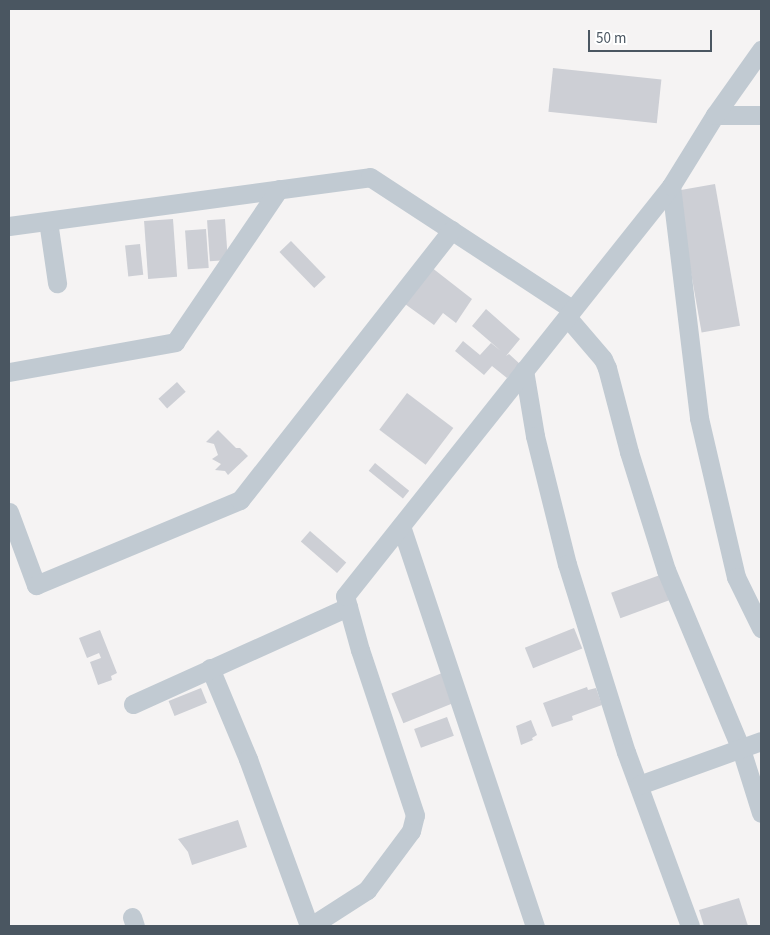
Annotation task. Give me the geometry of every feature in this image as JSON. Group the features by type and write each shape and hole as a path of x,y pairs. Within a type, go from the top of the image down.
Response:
{"street":[{"path":"210,668 248,759 310,926 367,890 411,831 415,815 360,650 345,596 671,186 715,115 761,50"},
{"path":"715,115 761,115"},
{"path":"9,226 370,177 452,230 569,313 603,359 607,368 629,452 666,570 741,748 761,813"},
{"path":"671,186 699,418 736,576 761,628"},
{"path":"9,372 175,342 279,189"},
{"path":"48,221 56,283"},
{"path":"9,512 36,585 240,500 452,230"},
{"path":"524,370 535,436 567,564 639,785 690,926"},
{"path":"401,526 535,926"},
{"path":"133,704 348,607"},
{"path":"639,785 761,741"}],"building":[{"path":"553,68 661,79 657,123 548,112"},
{"path":"715,184 740,326 702,333 677,191"},
{"path":"173,219 177,277 148,279 144,221"},
{"path":"225,219 228,260 210,261 207,220"},
{"path":"206,229 209,268 188,269 185,230"},
{"path":"291,241 326,277 314,288 279,252"},
{"path":"140,244 143,275 128,276 125,246"},
{"path":"431,267 472,299 456,323 443,313 434,325 405,304"},
{"path":"486,309 520,339 506,356 509,354 520,364 507,378 492,366 484,375 455,351 463,341 480,355 491,343 501,351 472,326"},
{"path":"177,382 186,392 167,408 158,399"},
{"path":"407,393 453,428 426,465 379,430"},
{"path":"218,430 236,448 240,448 248,456 228,475 225,471 215,470 221,464 212,459 218,455 214,444 206,442"},
{"path":"375,463 409,491 403,498 369,471"},
{"path":"310,531 346,562 337,573 301,542"},
{"path":"660,575 669,600 620,618 611,593"},
{"path":"574,628 582,648 533,668 525,648"},
{"path":"100,630 117,673 111,676 112,680 98,685 90,662 101,658 99,653 87,658 79,638"},
{"path":"447,671 459,701 403,723 391,693"},
{"path":"587,687 588,690 596,688 602,705 572,716 573,720 552,727 543,703"},
{"path":"201,688 207,703 175,716 169,701"},
{"path":"447,717 454,736 421,748 414,729"},
{"path":"531,720 537,735 532,738 533,740 521,745 516,726"},
{"path":"238,820 247,847 192,865 188,852 178,839"},
{"path":"739,898 748,926 704,926 699,910"}]}
